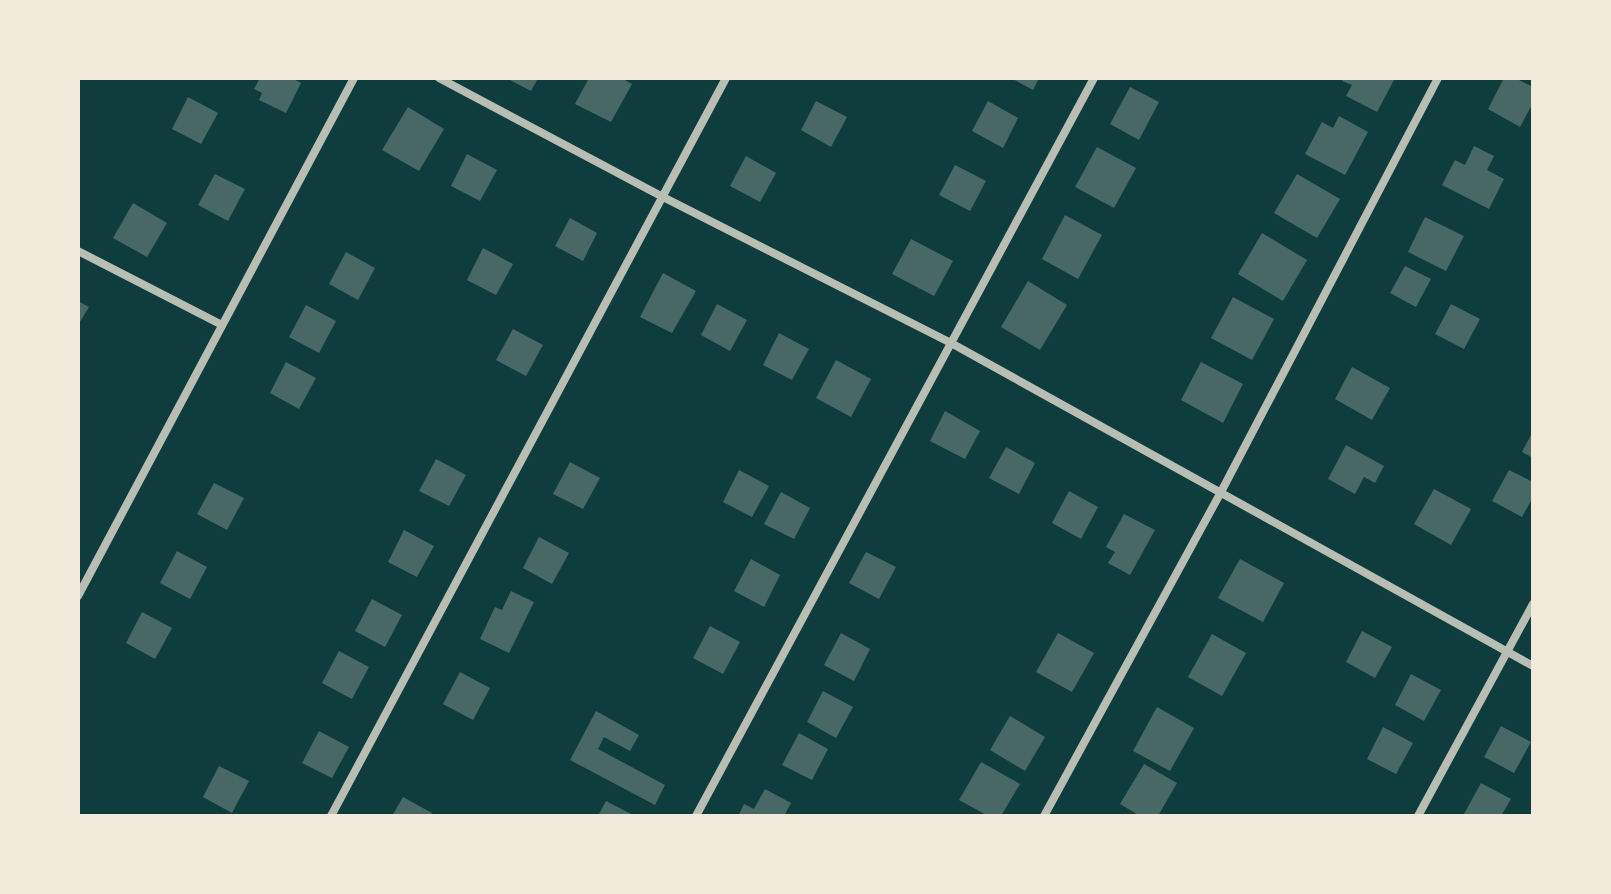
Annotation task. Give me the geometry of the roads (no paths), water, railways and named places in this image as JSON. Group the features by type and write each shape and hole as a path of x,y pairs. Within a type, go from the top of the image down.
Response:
{"street":[{"path":"78,596 354,78"},
{"path":"439,78 661,196 951,343 1533,666"},
{"path":"331,816 726,78"},
{"path":"696,816 1094,78"},
{"path":"1044,816 1221,492 1438,78"},
{"path":"78,251 222,325"},
{"path":"1418,816 1533,604"}]}
